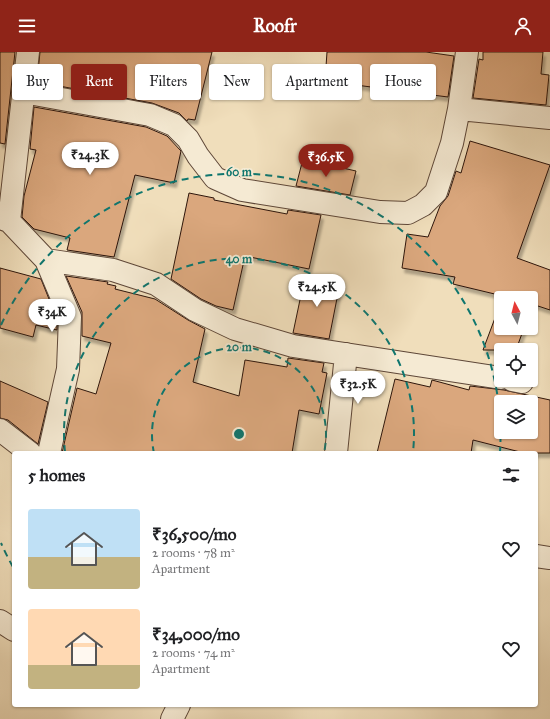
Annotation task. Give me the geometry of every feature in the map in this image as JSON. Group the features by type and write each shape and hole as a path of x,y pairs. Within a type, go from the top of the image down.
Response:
{"street":[{"path":"26,64 28,52"},
{"path":"63,99 150,115 174,125 188,139 198,156 215,178 242,190 380,212 408,213 424,205 436,192 452,143 459,109 467,52"},
{"path":"22,100 5,219 46,260 70,317 68,369 49,451"},
{"path":"459,109 550,118"},
{"path":"46,260 113,270 156,284 195,310 235,328 293,346 494,377"},
{"path":"336,451 346,354"},
{"path":"0,430 27,451"},
{"path":"538,556 550,558"},
{"path":"0,621 12,629"},
{"path":"172,719 179,707"}],"building":[{"path":"0,52 15,52 14,64 12,64 12,80 5,144 0,143"},
{"path":"40,52 212,52 201,96 201,64 135,64 135,100 127,98 127,64 71,64 71,88 63,87 63,64 39,64"},
{"path":"327,52 426,52 454,56 448,97 436,95 436,64 370,64 370,87 362,86 362,64 326,64"},
{"path":"483,52 543,52 541,74 549,75 546,105 473,98 479,59 483,60"},
{"path":"136,100 200,100 195,120 188,119 187,121 179,113 152,103"},
{"path":"34,107 146,127 167,136 181,151 174,183 135,175 114,257 67,250 70,238 34,229 22,217 24,196 36,150 30,149"},
{"path":"470,141 550,165 517,258 550,270 550,310 538,306 538,291 494,291 494,294 453,284 455,277 402,268 407,234 428,237 440,206 448,196 456,171 461,173"},
{"path":"303,159 356,171 350,195 296,186"},
{"path":"189,193 214,198 214,200 287,214 288,210 321,215 309,269 245,256 233,310 216,306 201,299 171,279"},
{"path":"0,268 41,279 57,319 57,330 36,325 33,337 0,328"},
{"path":"66,276 108,282 107,284 116,286 115,289 155,299 205,329 193,382 239,396 245,360 287,367 288,358 324,363 322,372 327,373 319,414 299,410 292,451 62,451 77,388 96,394 111,343 82,336 82,312"},
{"path":"305,276 340,283 329,339 293,333"},
{"path":"494,321 494,335 521,335 519,343 494,343 494,350 483,350"},
{"path":"395,379 430,387 432,380 469,390 470,386 504,390 527,395 494,395 494,439 538,439 538,397 550,400 550,453 538,453 538,451 516,451 473,440 471,451 377,451"},
{"path":"0,381 48,402 38,444 8,420 0,418"}]}
